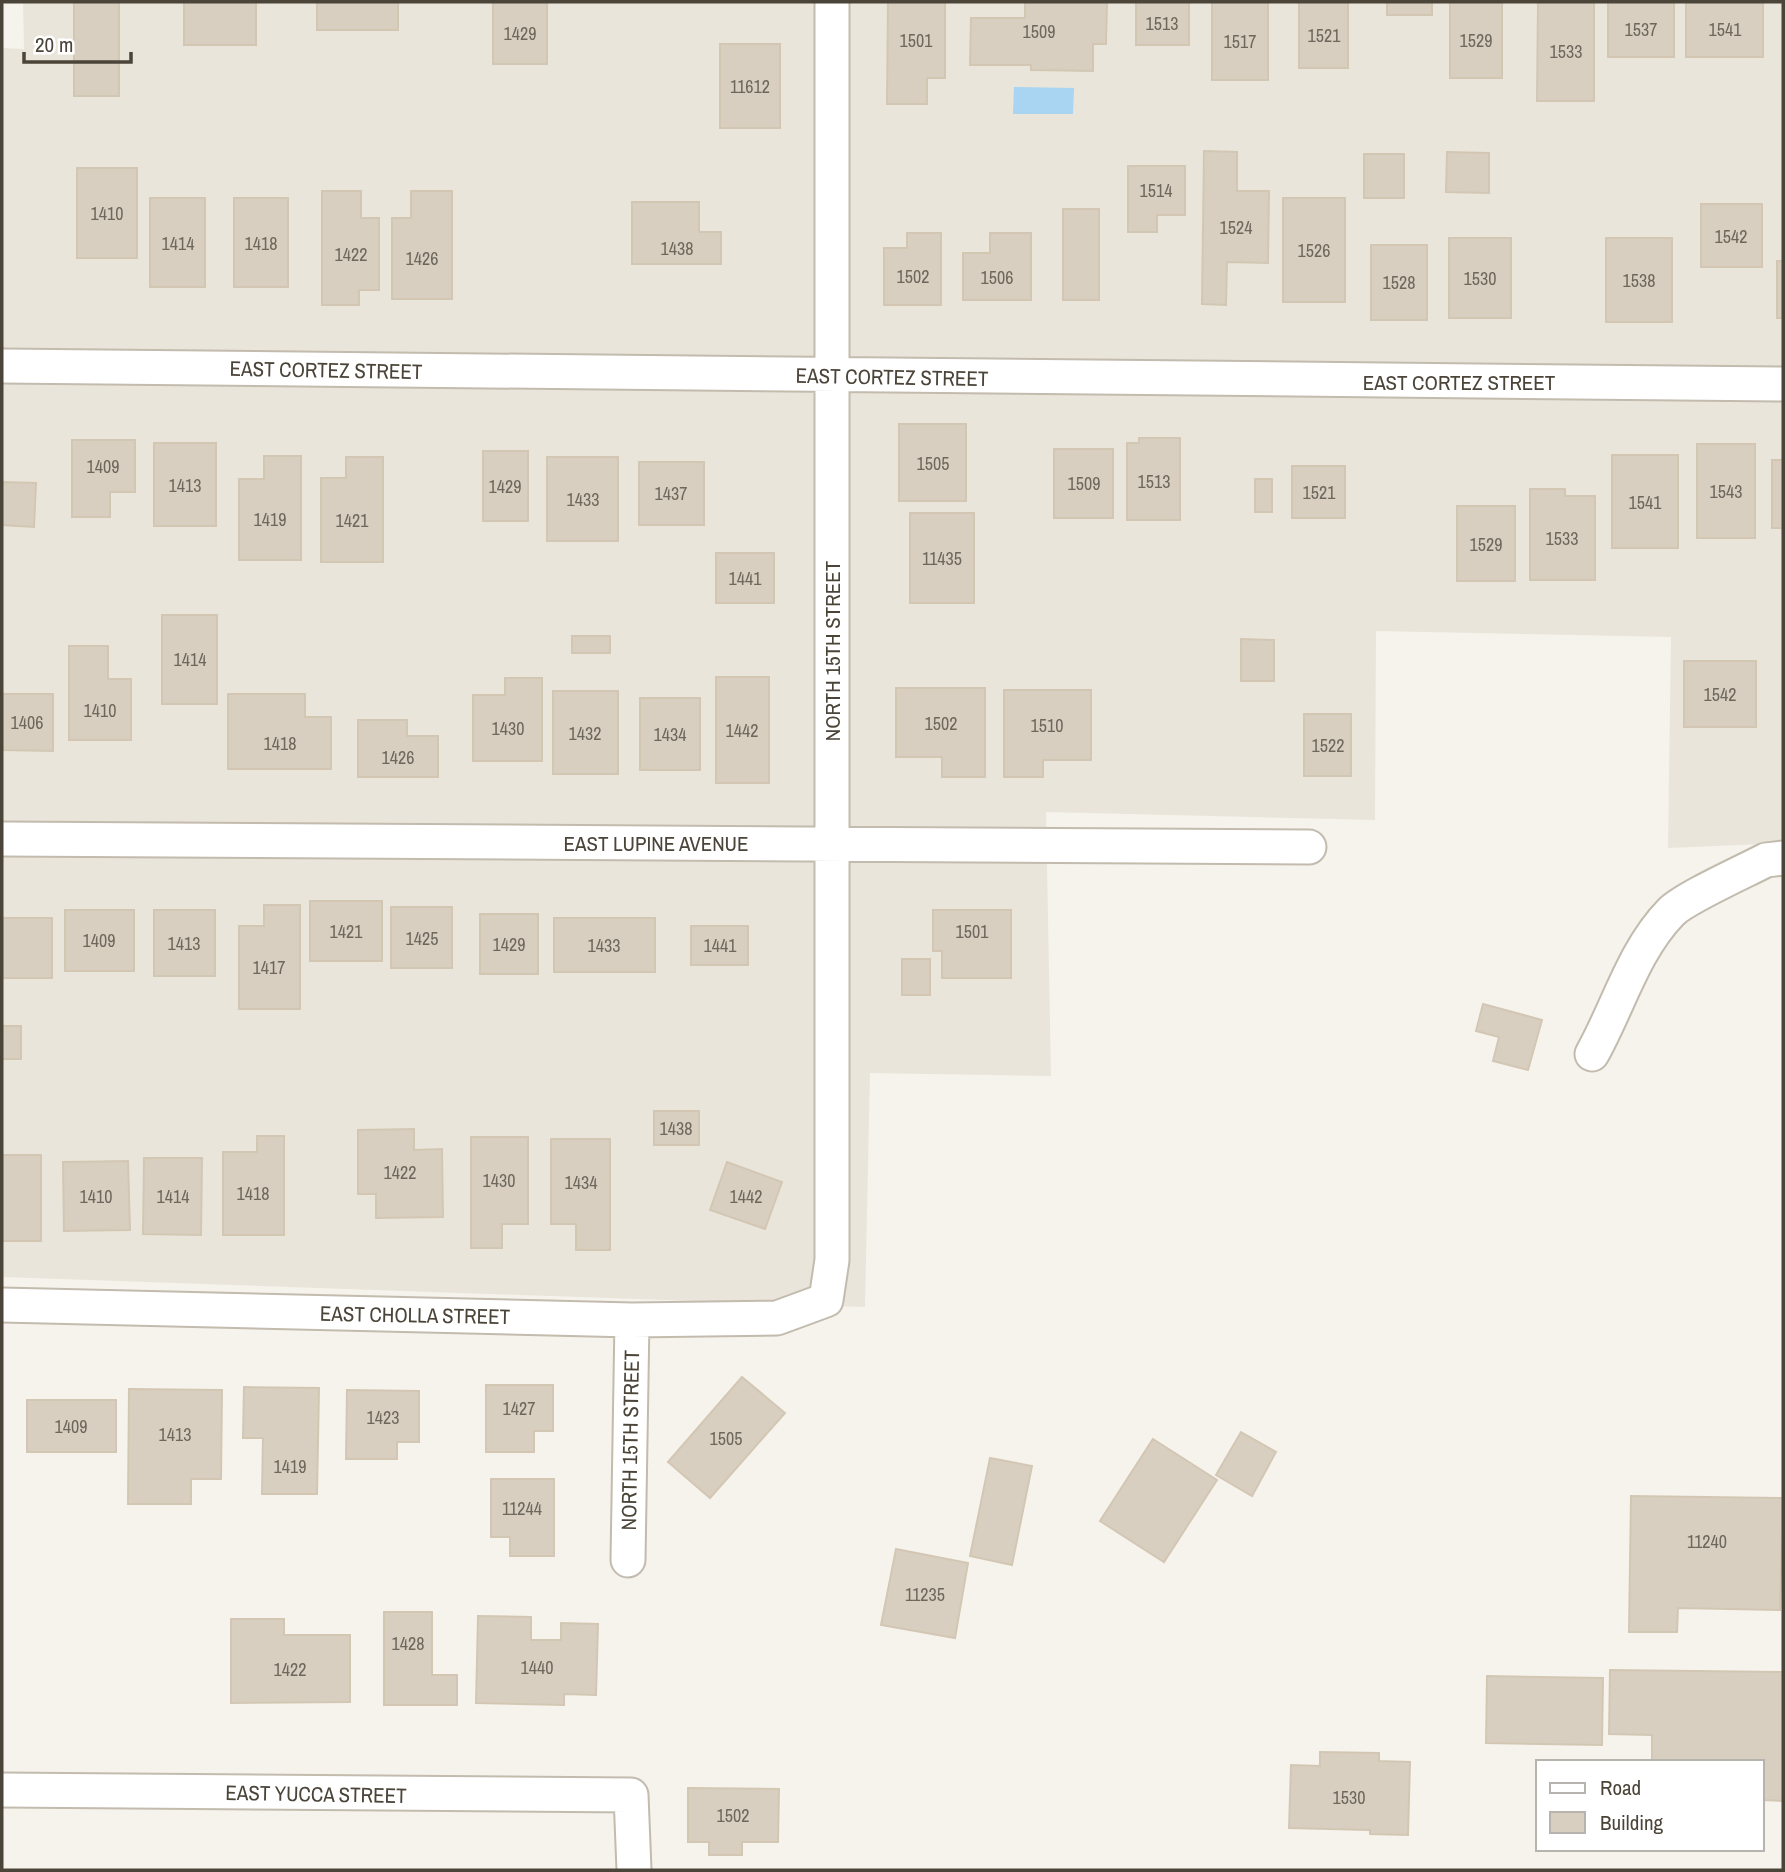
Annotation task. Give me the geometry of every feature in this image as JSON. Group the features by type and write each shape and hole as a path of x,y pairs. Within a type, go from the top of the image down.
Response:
{"street":[{"name":"NORTH 15TH STREET","path":"826,1300 832,1260 832,2"},
{"name":"EAST CORTEZ STREET","path":"2,366 832,377 1783,384"},
{"name":"EAST LUPINE AVENUE","path":"2,839 1309,847"},
{"path":"1592,1054 1612,1018 1636,962 1672,911 1766,860 1783,858"},
{"name":"EAST CHOLLA STREET","path":"2,1305 632,1320 777,1318 826,1300"},
{"name":"NORTH 15TH STREET","path":"628,1560 632,1320"},
{"name":"EAST YUCCA STREET","path":"2,1790 631,1795 634,1870"}],"shaded area":[{"path":"23,2 1783,2 1783,843 1668,848 1671,637 1376,631 1375,820 1046,812 1051,1076 870,1073 865,1307 2,1277 2,48 24,49"}],"water":[{"path":"1014,87 1074,88 1073,114 1013,114"}],"building":[{"path":"74,2 119,2 119,96 74,96"},
{"path":"184,2 256,2 256,45 184,45"},
{"path":"317,2 398,2 398,30 317,30"},
{"path":"493,2 547,2 547,64 493,64"},
{"path":"888,2 945,2 945,78 927,78 927,104 887,104"},
{"path":"1025,2 1107,2 1106,44 1093,44 1093,71 1031,70 1031,65 970,65 971,18 1025,18"},
{"path":"1136,2 1189,2 1189,45 1136,45"},
{"path":"1212,2 1268,2 1268,80 1212,80"},
{"path":"1299,2 1348,2 1348,68 1299,68"},
{"path":"1387,2 1432,2 1432,15 1387,15"},
{"path":"1450,2 1502,2 1502,78 1450,78"},
{"path":"1538,2 1594,2 1594,101 1537,101"},
{"path":"1608,2 1674,2 1674,57 1608,57"},
{"path":"1686,2 1763,2 1763,57 1686,57"},
{"path":"720,44 780,44 780,128 720,128"},
{"path":"1204,151 1237,152 1237,191 1269,191 1268,263 1227,262 1226,305 1202,304"},
{"path":"1447,152 1489,153 1489,193 1446,192"},
{"path":"1364,154 1404,154 1404,198 1364,198"},
{"path":"1128,166 1185,166 1185,215 1157,215 1157,232 1128,232"},
{"path":"77,168 137,168 137,258 77,258"},
{"path":"322,191 361,191 361,218 379,218 379,290 359,290 359,305 322,305"},
{"path":"411,191 452,191 452,299 392,299 392,218 411,218"},
{"path":"150,198 205,198 205,287 150,287"},
{"path":"234,198 288,198 288,287 234,287"},
{"path":"1283,198 1345,198 1345,302 1283,302"},
{"path":"632,202 699,202 699,232 721,232 721,264 632,264"},
{"path":"1701,204 1762,204 1762,267 1701,267"},
{"path":"1063,209 1099,209 1099,300 1063,300"},
{"path":"907,233 941,233 941,305 884,305 884,248 907,248"},
{"path":"990,233 1031,233 1031,300 963,300 963,253 990,253"},
{"path":"1449,238 1511,238 1511,318 1449,318"},
{"path":"1606,238 1672,238 1672,322 1606,322"},
{"path":"1371,245 1427,245 1427,320 1371,320"},
{"path":"1777,261 1783,261 1783,318 1777,318"},
{"path":"899,424 966,424 966,501 899,501"},
{"path":"1139,438 1180,438 1180,520 1127,520 1127,443 1139,443"},
{"path":"72,440 135,440 135,492 110,492 110,517 72,517"},
{"path":"154,443 216,443 216,526 154,526"},
{"path":"1697,444 1755,444 1755,538 1697,538"},
{"path":"1054,449 1113,449 1113,518 1054,518"},
{"path":"483,451 528,451 528,521 483,521"},
{"path":"1612,455 1678,455 1678,548 1612,548"},
{"path":"264,456 301,456 301,560 239,560 239,479 264,479"},
{"path":"346,457 383,457 383,562 321,562 321,478 346,478"},
{"path":"547,457 618,457 618,541 547,541"},
{"path":"1772,460 1783,460 1783,528 1772,528"},
{"path":"639,462 704,462 704,525 639,525"},
{"path":"1292,466 1345,466 1345,518 1292,518"},
{"path":"1255,479 1272,479 1272,512 1255,512"},
{"path":"2,482 36,483 34,527 2,525"},
{"path":"1530,489 1565,489 1565,496 1595,496 1595,580 1530,580"},
{"path":"1457,506 1515,506 1515,581 1457,581"},
{"path":"910,513 974,513 974,603 910,603"},
{"path":"716,553 774,553 774,603 716,603"},
{"path":"162,615 217,615 217,704 162,704"},
{"path":"572,636 610,636 610,653 572,653"},
{"path":"1241,639 1274,640 1274,681 1241,681"},
{"path":"69,646 108,646 108,679 131,679 131,740 69,740"},
{"path":"1684,661 1756,661 1756,727 1684,727"},
{"path":"716,677 769,677 769,783 716,783"},
{"path":"505,678 542,678 542,761 473,761 473,695 505,695"},
{"path":"896,688 985,688 985,777 942,777 942,757 896,757"},
{"path":"1004,690 1091,690 1091,760 1043,760 1043,777 1004,777"},
{"path":"553,691 618,691 618,774 553,774"},
{"path":"2,694 53,694 53,751 2,750"},
{"path":"228,694 305,694 305,717 331,717 331,769 228,769"},
{"path":"640,698 700,698 700,770 640,770"},
{"path":"1304,714 1351,714 1351,776 1304,776"},
{"path":"358,720 407,720 407,736 438,736 438,777 358,777"},
{"path":"310,901 382,901 382,961 310,961"},
{"path":"264,905 300,905 300,1009 239,1009 239,926 264,926"},
{"path":"391,907 452,907 452,968 391,968"},
{"path":"65,910 134,910 134,971 65,971"},
{"path":"154,910 215,910 215,976 154,976"},
{"path":"933,910 1011,910 1011,978 942,978 942,951 933,951"},
{"path":"480,914 538,914 538,974 480,974"},
{"path":"2,918 52,918 52,978 2,978"},
{"path":"554,918 655,918 655,972 554,972"},
{"path":"691,926 748,926 748,965 691,965"},
{"path":"902,959 930,959 930,995 902,995"},
{"path":"1483,1004 1542,1020 1528,1070 1493,1061 1499,1037 1476,1031"},
{"path":"2,1026 21,1026 21,1059 2,1059"},
{"path":"654,1111 699,1111 699,1145 654,1145"},
{"path":"414,1129 414,1150 442,1149 443,1217 376,1218 376,1194 358,1194 358,1130"},
{"path":"257,1136 284,1136 284,1235 223,1235 223,1152 257,1152"},
{"path":"471,1137 528,1137 528,1224 502,1224 502,1248 471,1248"},
{"path":"551,1139 610,1139 610,1250 576,1250 576,1224 551,1224"},
{"path":"2,1155 41,1155 41,1241 2,1241"},
{"path":"144,1158 202,1158 201,1235 143,1234"},
{"path":"128,1161 130,1230 64,1231 63,1162"},
{"path":"727,1162 782,1182 765,1229 710,1210"},
{"path":"742,1377 785,1413 710,1498 668,1462"},
{"path":"486,1385 553,1385 553,1431 534,1431 534,1452 486,1452"},
{"path":"244,1387 319,1388 317,1494 262,1494 263,1438 243,1438"},
{"path":"129,1389 222,1390 221,1479 191,1479 191,1504 128,1504"},
{"path":"347,1390 419,1391 419,1442 397,1442 397,1459 346,1459"},
{"path":"27,1400 116,1400 116,1452 27,1452"},
{"path":"1241,1432 1276,1452 1252,1496 1216,1475"},
{"path":"1153,1439 1217,1480 1164,1562 1100,1521"},
{"path":"990,1458 1032,1466 1012,1565 970,1556"},
{"path":"491,1479 554,1479 554,1556 510,1556 510,1537 491,1537"},
{"path":"1631,1496 1783,1498 1780,1610 1678,1608 1677,1632 1629,1632"},
{"path":"896,1549 968,1563 955,1638 881,1625"},
{"path":"384,1612 432,1612 432,1675 457,1675 457,1705 384,1705"},
{"path":"478,1616 531,1617 531,1640 561,1640 561,1623 598,1624 596,1695 564,1694 564,1705 476,1703"},
{"path":"231,1619 284,1619 284,1635 350,1635 350,1702 231,1703"},
{"path":"1610,1670 1783,1672 1783,1801 1764,1800 1764,1760 1652,1760 1652,1735 1609,1734"},
{"path":"1487,1676 1603,1678 1602,1745 1486,1743"},
{"path":"1320,1752 1379,1753 1379,1761 1410,1762 1408,1835 1370,1834 1370,1830 1289,1828 1291,1765 1320,1766"},
{"path":"688,1788 779,1789 778,1842 742,1842 742,1855 709,1855 709,1842 688,1842"}]}
